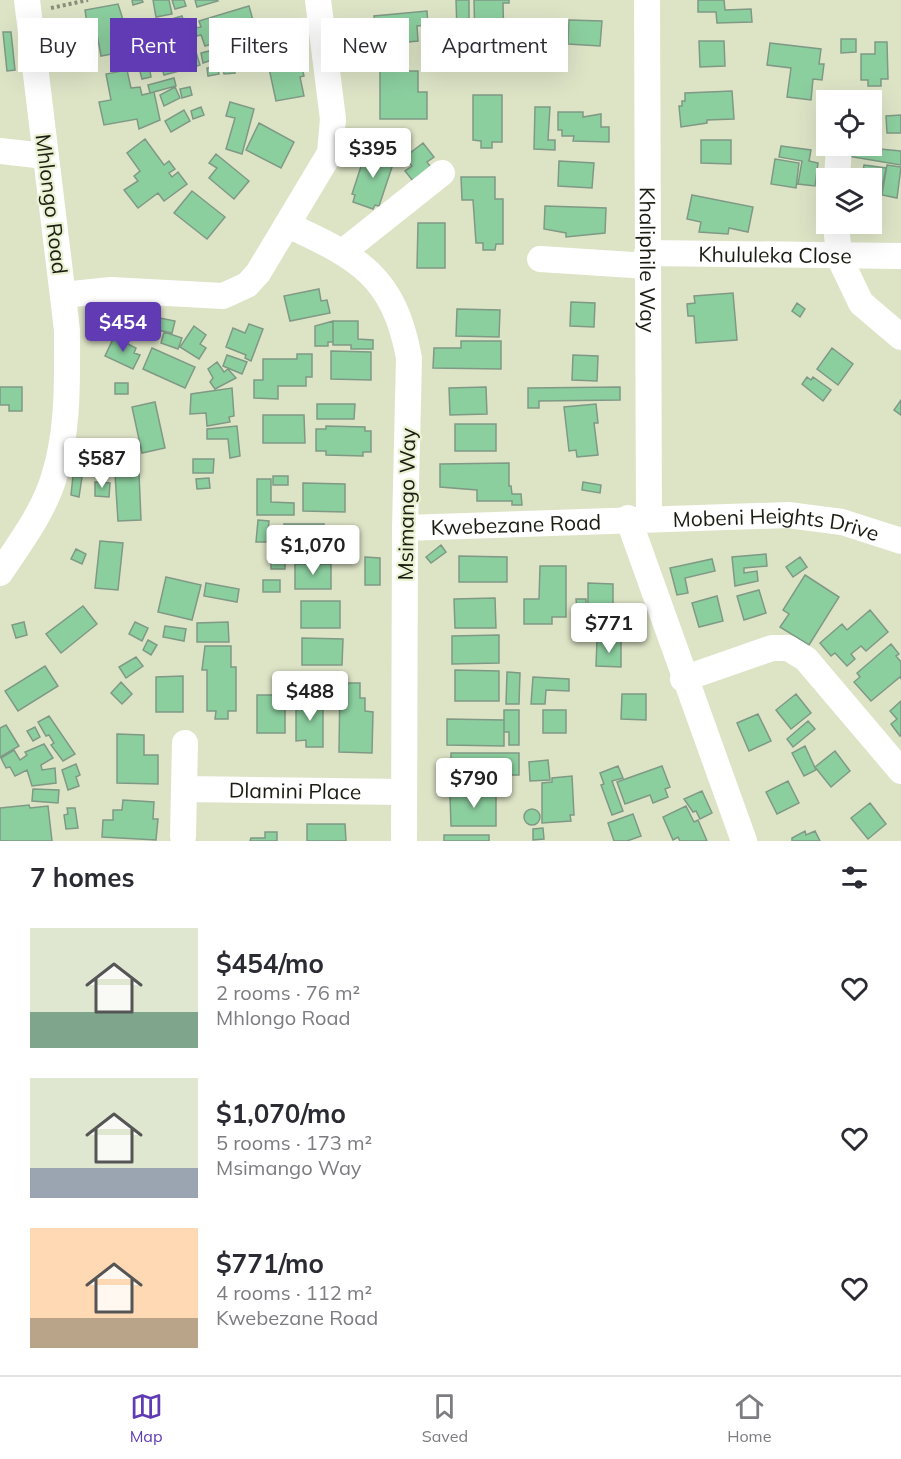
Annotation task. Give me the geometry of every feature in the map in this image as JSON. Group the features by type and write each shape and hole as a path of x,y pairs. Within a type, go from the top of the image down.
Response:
{"street":[{"path":"63,295 111,290 223,297 247,285 288,225 330,153 333,119 318,0"},
{"name":"Khaliphile Way","path":"638,518 648,260 647,0"},
{"name":"Mhlongo Road","path":"0,573 44,502 60,454 68,385 67,330 27,6"},
{"path":"0,151 45,156"},
{"path":"344,251 442,174"},
{"name":"Msimango Way","path":"288,225 344,251 384,287 404,332 409,358 405,528 404,841"},
{"path":"837,234 839,257 861,303 901,337"},
{"name":"Khululeka Close","path":"540,259 648,260 901,256"},
{"name":"Mobeni Heights Drive","path":"638,518 788,515 842,522 901,541"},
{"name":"Kwebezane Road","path":"405,528 638,518 683,679 744,841"},
{"path":"683,679 772,648 796,652 806,659 901,771"},
{"path":"183,836 185,743"},
{"name":"Dlamini Place","path":"185,789 404,792"}],"path":[{"path":"27,6 88,0"}],"building":[{"path":"132,0 142,0 143,2 133,5"},
{"path":"153,0 169,0 172,14 156,17"},
{"path":"172,0 184,0 186,6 175,9"},
{"path":"195,0 217,0 218,1 197,7"},
{"path":"456,0 469,0 469,18 457,18"},
{"path":"474,0 509,0 509,3 503,3 503,18 474,18"},
{"path":"698,0 724,0 725,10 751,9 752,22 717,23 716,12 698,12"},
{"path":"118,4 122,18 110,18 110,54 101,56 98,18 86,18 85,10"},
{"path":"249,6 252,18 209,18"},
{"path":"427,11 428,18 421,18 421,26 417,26 418,41 409,42 409,18 374,18 374,16"},
{"path":"209,18 209,45 205,46 201,35 197,36 197,28 201,27 199,21"},
{"path":"569,20 602,21 600,46 568,44"},
{"path":"3,32 11,32 15,70 7,71"},
{"path":"841,39 856,39 856,52 841,53"},
{"path":"699,41 724,41 725,66 700,67"},
{"path":"875,42 887,42 888,79 881,79 881,86 868,86 868,80 861,80 861,54 875,54"},
{"path":"770,43 821,49 819,64 824,64 822,80 813,79 811,100 787,97 791,68 767,65"},
{"path":"209,51 209,61 203,63 201,53"},
{"path":"207,68 209,68 209,72 218,72 219,74 208,76"},
{"path":"418,71 418,92 427,92 427,119 380,119 380,72"},
{"path":"127,72 131,88 140,87 142,95 154,92 160,120 139,129 137,119 104,125 99,102 111,100 106,74"},
{"path":"140,72 150,72 151,77 142,79"},
{"path":"270,72 303,72 304,76 300,77 304,96 276,101"},
{"path":"174,78 176,86 150,93 148,85"},
{"path":"175,87 180,98 164,106 160,95"},
{"path":"190,87 192,95 182,98 180,89"},
{"path":"732,91 734,119 707,120 707,123 681,127 679,106 682,106 682,101 685,101 685,93"},
{"path":"473,95 502,95 502,142 492,142 492,148 481,148 481,141 473,140"},
{"path":"230,102 254,109 242,154 226,149 235,118 226,116"},
{"path":"201,107 204,115 193,119 191,111"},
{"path":"535,107 550,107 548,140 555,140 555,150 534,149"},
{"path":"184,110 190,121 171,132 165,121"},
{"path":"558,112 583,112 583,117 601,114 601,127 609,127 609,142 573,141 574,136 562,136 562,130 558,130"},
{"path":"901,115 901,133 887,133 886,116"},
{"path":"259,123 294,142 281,168 246,150"},
{"path":"145,139 164,165 169,161 175,169 169,173 172,177 178,172 187,184 164,201 158,193 138,208 124,190 138,181 134,176 140,171 127,153"},
{"path":"701,140 731,140 731,164 701,163"},
{"path":"423,143 434,157 427,162 434,171 416,185 405,171 412,166 405,157"},
{"path":"781,146 811,150 809,161 818,163 815,186 798,184 802,161 779,157"},
{"path":"367,148 395,158 379,206 375,205 373,209 353,202 355,195 352,194"},
{"path":"882,149 901,151 901,165 847,156 882,156"},
{"path":"216,154 249,181 234,199 209,178 217,168 209,163"},
{"path":"775,159 799,163 796,188 771,184"},
{"path":"559,161 594,163 592,188 558,186"},
{"path":"864,165 886,168 882,186 882,168 864,168"},
{"path":"887,165 901,167 897,198 882,195"},
{"path":"461,177 495,177 495,199 503,199 503,244 496,244 495,250 483,250 483,243 476,243 473,200 462,200"},
{"path":"192,191 225,217 207,239 174,213"},
{"path":"692,195 753,207 748,232 729,228 728,234 699,232 701,222 687,219"},
{"path":"545,206 606,208 605,233 566,237 566,233 544,229"},
{"path":"418,223 445,223 445,268 417,268"},
{"path":"319,289 321,301 327,300 330,313 290,321 284,296"},
{"path":"733,293 737,340 696,343 694,316 688,316 687,304 695,303 694,296"},
{"path":"571,302 595,303 594,327 570,326"},
{"path":"797,303 805,309 800,317 792,311"},
{"path":"457,309 500,310 499,337 456,336"},
{"path":"130,312 175,321 172,333 128,324"},
{"path":"333,321 333,342 328,342 328,346 315,346 315,326"},
{"path":"333,321 358,321 358,339 373,340 373,349 351,349 351,345 333,345"},
{"path":"249,324 263,329 251,361 245,358 246,355 226,347 233,328 245,333"},
{"path":"194,326 206,335 200,344 206,348 199,359 180,347"},
{"path":"164,332 182,338 178,349 161,343"},
{"path":"114,337 136,348 134,353 140,355 133,369 105,356"},
{"path":"461,341 501,341 501,369 433,368 434,348 461,348"},
{"path":"152,348 195,367 185,388 143,369"},
{"path":"832,348 853,364 838,385 817,369"},
{"path":"331,351 371,352 371,380 331,379"},
{"path":"297,354 312,354 312,377 306,377 306,386 278,386 278,399 254,398 254,380 263,380 263,359 297,359"},
{"path":"227,355 247,362 242,374 223,366"},
{"path":"573,355 598,356 597,381 572,380"},
{"path":"217,362 224,372 228,369 236,378 215,389 210,382 213,378 208,369"},
{"path":"807,377 811,380 813,377 831,390 823,401 802,384"},
{"path":"115,383 128,383 128,394 115,394"},
{"path":"0,387 22,387 22,411 9,411 9,405 0,405"},
{"path":"486,387 487,414 450,415 449,388"},
{"path":"620,387 620,400 539,401 539,408 528,408 528,388"},
{"path":"232,388 234,416 229,417 230,422 207,426 206,413 190,414 191,394"},
{"path":"901,400 901,415 894,410"},
{"path":"155,402 165,448 142,453 132,407"},
{"path":"317,404 355,404 354,419 317,419"},
{"path":"596,404 598,423 594,423 598,455 577,457 576,450 569,451 564,407"},
{"path":"263,415 304,415 305,443 263,443"},
{"path":"455,424 496,424 496,451 455,451"},
{"path":"237,426 240,456 230,458 228,439 207,439 207,429"},
{"path":"326,426 365,427 365,431 371,431 371,452 363,452 363,456 326,455 326,451 316,451 316,429 326,429"},
{"path":"193,459 214,459 213,473 193,473"},
{"path":"135,460 135,470 116,471 116,461"},
{"path":"509,463 509,486 511,486 512,494 521,494 522,505 512,505 512,501 477,501 477,490 440,487 440,464"},
{"path":"139,473 141,520 118,521 115,474"},
{"path":"73,476 82,477 79,497 71,495"},
{"path":"273,476 288,476 288,485 273,485"},
{"path":"209,478 210,488 197,489 196,479"},
{"path":"257,479 271,479 271,502 294,503 294,515 257,515"},
{"path":"95,482 110,483 109,497 95,496"},
{"path":"583,482 601,485 600,493 582,490"},
{"path":"303,483 345,484 345,512 303,511"},
{"path":"258,520 269,521 267,542 256,542"},
{"path":"284,524 324,524 324,552 283,552"},
{"path":"100,541 123,543 118,590 95,588"},
{"path":"441,545 446,552 431,563 426,557"},
{"path":"76,549 86,554 82,564 71,559"},
{"path":"766,554 767,566 744,568 744,573 757,571 758,581 735,586 732,557"},
{"path":"459,556 507,557 507,582 459,582"},
{"path":"365,557 380,558 380,585 365,585"},
{"path":"800,557 807,567 793,577 786,567"},
{"path":"271,558 285,558 285,569 271,569"},
{"path":"712,559 715,571 685,578 688,593 677,595 670,568"},
{"path":"295,564 331,564 331,589 295,589"},
{"path":"540,566 566,566 566,617 552,617 552,624 524,624 524,599 539,599"},
{"path":"805,575 839,597 809,645 780,627 789,614 783,610"},
{"path":"166,577 201,585 192,620 158,612"},
{"path":"263,580 280,580 280,592 263,592"},
{"path":"206,583 239,589 237,602 204,596"},
{"path":"588,583 613,584 613,610 588,609"},
{"path":"759,590 766,613 744,620 737,596"},
{"path":"717,596 723,621 699,627 692,603"},
{"path":"495,598 496,628 455,628 454,599"},
{"path":"576,599 586,599 586,610 577,610"},
{"path":"301,601 340,601 340,628 301,628"},
{"path":"83,606 97,624 61,653 46,634"},
{"path":"870,610 888,632 866,651 861,646 851,654 855,659 847,666 835,653 831,656 820,643 842,624 847,630"},
{"path":"627,612 627,623 578,625 577,615"},
{"path":"24,622 27,635 16,638 12,625"},
{"path":"135,622 148,628 142,641 129,634"},
{"path":"228,622 229,642 197,642 197,623"},
{"path":"165,626 186,629 184,641 163,637"},
{"path":"499,635 499,663 452,664 452,636"},
{"path":"302,638 343,639 342,665 302,665"},
{"path":"148,640 157,645 151,655 143,650"},
{"path":"597,640 621,641 621,667 596,666"},
{"path":"891,644 899,654 896,656 901,662 901,679 900,677 871,701 854,682 860,677 857,673"},
{"path":"205,646 231,646 231,667 236,667 236,711 228,711 228,719 215,719 216,711 207,711 207,670 202,670"},
{"path":"136,657 143,666 126,678 119,667"},
{"path":"45,666 58,686 18,711 5,691"},
{"path":"455,670 499,671 499,701 455,701"},
{"path":"507,672 520,673 519,704 506,704"},
{"path":"183,676 183,712 156,712 156,677"},
{"path":"533,677 569,679 569,691 546,690 545,704 531,704"},
{"path":"121,682 132,694 122,704 111,693"},
{"path":"340,683 360,683 360,698 365,698 365,711 373,712 372,753 339,752"},
{"path":"622,694 646,694 646,720 621,719"},
{"path":"796,694 811,713 791,729 776,710"},
{"path":"257,695 285,695 285,733 257,733"},
{"path":"296,699 323,699 323,747 306,747 306,740 296,741"},
{"path":"901,701 900,736 891,724 897,719 890,711"},
{"path":"504,710 519,710 519,745 509,745 509,732 504,732"},
{"path":"543,710 566,710 566,733 543,733"},
{"path":"758,714 771,741 749,751 737,723"},
{"path":"49,716 75,754 63,761 51,745 54,743 49,735 46,736 38,722"},
{"path":"447,719 504,720 504,746 447,745"},
{"path":"808,721 815,729 793,747 787,739"},
{"path":"6,725 19,746 0,757 0,728"},
{"path":"35,727 40,737 33,741 27,731"},
{"path":"117,734 144,735 144,755 158,755 158,784 117,783"},
{"path":"44,744 53,758 41,765 42,770 55,768 56,783 32,786 27,770 15,776 10,767 6,768 1,758 14,750 20,760 27,755 25,752"},
{"path":"805,746 816,770 804,776 792,753"},
{"path":"835,751 850,771 831,787 815,767"},
{"path":"451,753 519,753 519,775 510,775 510,780 459,780 458,766 451,766"},
{"path":"548,760 550,780 530,781 529,762"},
{"path":"76,764 80,775 76,777 79,786 68,790 62,770"},
{"path":"618,766 623,778 612,781 623,811 612,815 601,785 604,784 600,773"},
{"path":"662,766 670,787 665,789 668,797 653,803 650,795 625,804 617,782"},
{"path":"572,776 574,815 570,815 571,821 542,823 542,783 552,782 552,778"},
{"path":"788,781 799,803 777,814 766,792"},
{"path":"33,789 59,790 58,803 32,801"},
{"path":"470,789 496,789 496,826 451,826 450,796 470,796"},
{"path":"702,791 712,813 700,819 696,811 693,812 684,799"},
{"path":"123,800 154,802 153,819 158,819 156,840 102,837 103,820 113,820 113,810 122,810"},
{"path":"870,803 886,824 868,839 851,818"},
{"path":"29,805 30,808 48,806 52,841 0,841 0,808"},
{"path":"686,806 694,822 698,820 707,841 680,841 678,837 673,840 663,817"},
{"path":"67,808 75,808 78,828 66,829 64,815 68,814"},
{"path":"532,809 540,817 532,825 524,817"},
{"path":"633,814 641,836 627,841 614,841 608,823"},
{"path":"307,824 345,824 346,841 307,841"},
{"path":"543,828 544,839 533,840 533,829"},
{"path":"805,831 806,835 815,831 820,841 792,841 792,838"},
{"path":"265,832 277,832 277,841 250,841 251,838 265,838"},
{"path":"444,835 489,835 489,841 444,841"}]}
